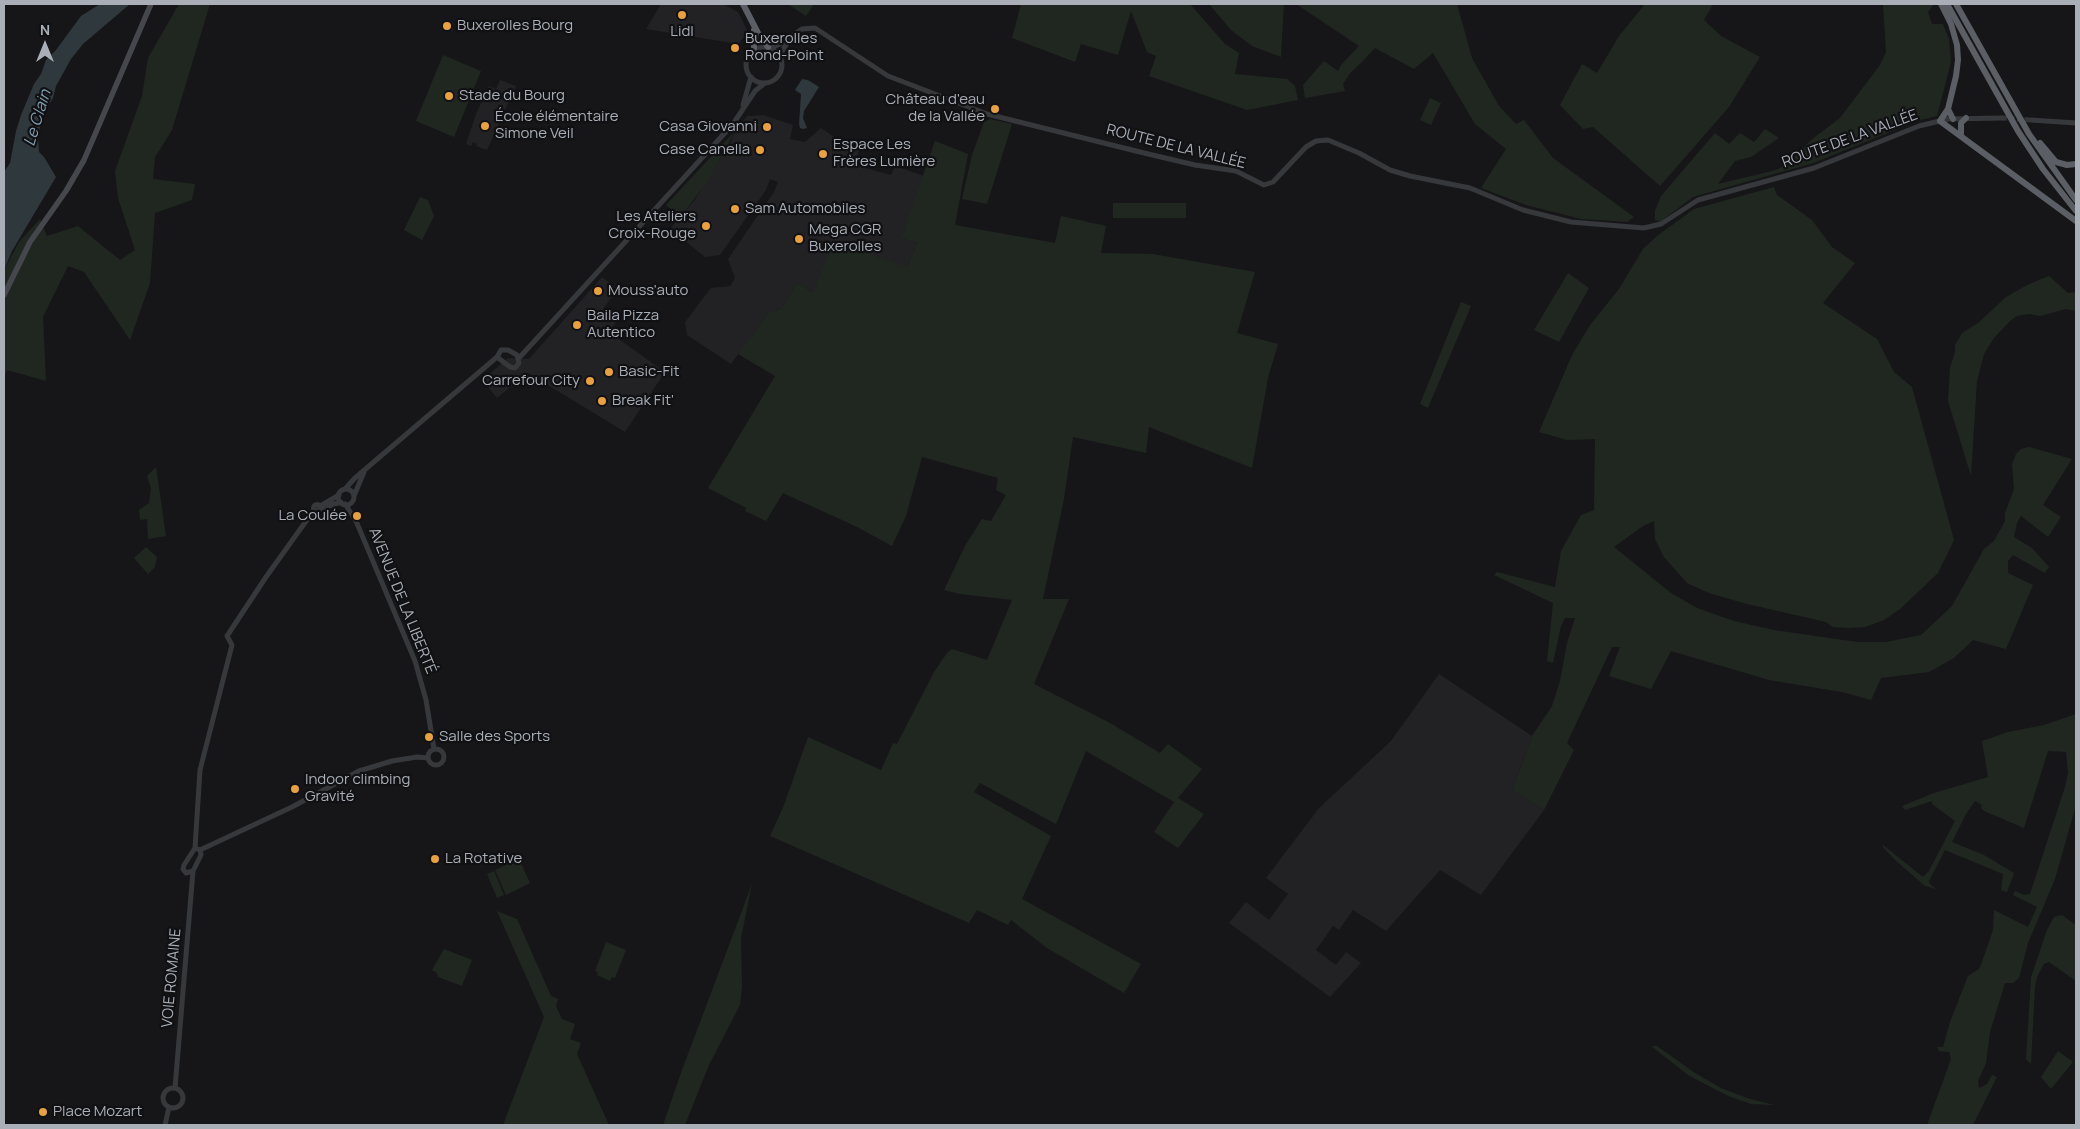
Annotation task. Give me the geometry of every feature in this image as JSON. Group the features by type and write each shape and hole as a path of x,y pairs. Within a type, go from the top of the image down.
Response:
{"highway":[{"path":"743,4 754,26 770,47"},
{"path":"1941,4 1951,24 1958,52 1956,76 1948,109 1940,121 2076,222"},
{"path":"1947,4 2018,131 2043,169 2076,212"},
{"path":"1956,4 2029,134 2076,200"},
{"path":"754,26 754,50"},
{"path":"2002,87 2042,147 2054,160 2064,165 2076,164"},
{"path":"1948,109 1953,119"},
{"path":"1961,136 1961,123 1966,118"}],"main road":[{"path":"4,295 30,242 66,191 84,160 151,4"}],"street":[{"name":"ROUTE DE LA VALLÉE","path":"770,47 807,28 820,29 888,76 987,114 1178,161 1236,172 1264,185 1273,182 1306,147 1316,141 1328,140 1359,153 1399,174 1470,188 1523,210 1552,218 1608,226 1644,228 1657,226 1698,200 1814,168 1892,136 1940,121 1966,118 2002,118"},
{"path":"497,357 513,368 519,364 519,358 733,124 755,91 779,76 784,46 794,36"},
{"path":"766,83 755,80 748,73 746,63 750,54 754,50 770,47 781,57"},
{"path":"742,110 751,77"},
{"path":"2031,120 2076,123"},
{"path":"428,758 402,759 380,763 359,771 292,807 197,849 184,865 186,872 193,871 201,855 197,849 200,770 232,645 227,636 266,577 318,508 339,495 365,470 497,357 502,350 505,349 519,358"},
{"path":"318,508 343,503 353,498 365,470"},
{"path":"345,489 352,492 353,498"},
{"name":"AVENUE DE LA LIBERTÉ","path":"339,495 356,521 418,669 426,700 434,749"},
{"name":"AVENUE DE LA LIBERTÉ","path":"353,498 356,521"},
{"path":"434,749 440,750 443,753 443,762 435,765 428,758 430,752 434,749"},
{"name":"VOIE ROMAINE","path":"174,1088 193,871"},
{"name":"VOIE ROMAINE","path":"174,1088 180,1091 182,1101 175,1107 169,1106 164,1102 166,1091 174,1088"},
{"name":"VOIE ROMAINE","path":"165,1125 169,1106"}],"shaded area":[{"path":"179,4 210,4 172,130 155,157 153,179 195,184 192,200 155,213 150,283 130,340 84,272 68,266 43,317 46,381 7,370 4,377 4,270 19,242 40,219 47,236 78,226 120,260 135,250 118,198 115,171 142,96 148,58"},
{"path":"661,4 723,4 738,12 748,32 738,44 646,29"},
{"path":"788,4 814,4 806,16"},
{"path":"1021,4 1190,4 1225,44 1239,53 1235,74 1287,79 1295,86 1298,100 1247,110 1149,76 1156,56 1147,52 1131,11 1118,55 1081,44 1075,62 1012,38"},
{"path":"1209,4 1284,4 1281,57 1252,46 1231,30"},
{"path":"1296,4 1457,4 1472,58 1499,106 1516,124 1524,120 1553,158 1634,217 1627,222 1581,219 1526,205 1481,188 1506,149 1475,124 1433,53 1414,69 1375,48 1351,72 1343,84 1345,91 1305,98 1303,85 1324,61 1338,71 1341,65 1359,46"},
{"path":"1645,4 1713,4 1704,20 1721,36 1760,57 1729,107 1660,186 1593,127 1583,129 1560,105 1582,64 1597,73 1619,36"},
{"path":"1883,4 1934,4 1928,12 1932,24 1943,24 1949,39 1951,62 1937,116 1920,120 1813,163 1693,197 1660,222 1655,220 1655,211 1661,196 1715,133 1729,144 1740,133 1754,142 1765,129 1779,138 1751,157 1735,161 1718,184 1776,170 1789,163 1811,140 1840,118 1880,65 1886,52"},
{"name":"Stade du Bourg","path":"443,55 481,71 454,137 416,121"},
{"name":"École élémentaire Simone Veil","path":"500,80 516,86 487,150 476,146 477,144 473,142 471,146 466,144 476,114 489,86 496,89"},
{"path":"1430,98 1441,103 1431,125 1420,120"},
{"path":"748,115 763,115 793,125 790,139 805,142 821,128 841,142 860,148 854,165 891,175 895,166 924,176 902,238 917,243 907,267 813,292 797,283 781,309 769,312 731,364 687,335 685,322 711,288 730,286 735,278 728,259 774,192 778,182 770,179 766,190 720,255 705,257 670,229 694,201 731,141 735,131"},
{"path":"990,119 1012,124 987,204 962,199 972,155 984,122"},
{"path":"735,131 709,179 680,218 666,205"},
{"path":"935,141 968,154 955,225 1055,243 1061,216 1106,226 1101,253 1153,254 1255,272 1237,333 1278,344 1268,378 1252,468 1149,427 1146,453 1073,437 1064,499 1043,599 1069,599 1034,684 1110,723 1160,753 1168,744 1202,769 1178,798 1204,814 1178,848 1154,832 1174,802 1086,751 1056,824 980,783 974,792 1051,836 1022,899 1141,964 1124,993 1047,948 1011,920 1008,925 977,910 969,923 770,836 784,805 808,737 881,770 893,743 897,744 934,672 947,653 952,649 987,660 1012,600 960,594 944,590 965,546 982,519 991,521 1006,495 996,490 998,478 922,457 906,516 892,546 855,526 783,493 766,521 745,511 746,508 708,488 775,376 738,354 769,312 781,309 797,283 813,292 834,242 907,267 917,243 901,238"},
{"path":"1774,187 1777,195 1812,220 1832,247 1855,263 1823,303 1877,339 1894,372 1912,387 1954,540 1938,573 1900,609 1884,620 1865,627 1849,628 1833,627 1826,622 1747,604 1709,593 1687,583 1664,557 1655,539 1654,521 1643,526 1614,547 1671,593 1697,608 1734,621 1774,630 1857,642 1886,642 1921,635 1952,606 1984,549 1994,541 2005,521 2005,513 2014,489 2012,464 2016,454 2021,449 2029,447 2072,459 2043,505 2061,517 2048,537 2021,516 2017,523 2014,537 2032,548 2049,567 2045,573 2013,555 2008,561 2008,573 2033,585 2006,649 1973,640 1954,658 1929,672 1881,678 1871,700 1842,692 1769,680 1671,651 1651,689 1609,676 1620,647 1612,647 1567,743 1574,750 1544,810 1512,790 1532,736 1552,706 1575,618 1565,618 1561,626 1553,663 1547,661 1553,603 1494,575 1497,572 1555,587 1561,551 1581,515 1594,510 1595,439 1567,440 1539,432 1572,355 1590,325 1619,289 1643,249 1657,236 1694,209"},
{"path":"420,197 428,200 434,216 422,240 404,230"},
{"path":"1113,203 1186,203 1186,218 1113,218"},
{"path":"1568,273 1589,288 1559,342 1534,330"},
{"path":"2049,276 2068,293 2076,292 2076,311 2066,309 2040,316 2029,314 2017,316 1994,338 1984,354 1977,381 1971,476 1948,401 1950,368 1955,345 1962,333 1978,323 2006,297 2027,285"},
{"path":"602,277 618,289 603,309 618,319 609,332 665,372 625,432 528,373 497,398 482,380 508,358 529,359"},
{"path":"1461,302 1471,306 1428,408 1420,404"},
{"path":"156,467 166,536 148,539 147,519 140,520 139,510 149,503 151,488 147,476"},
{"path":"146,547 157,557 155,567 148,574 134,558"},
{"path":"1439,674 1532,736 1512,790 1544,810 1481,895 1440,870 1386,931 1353,910 1339,930 1333,926 1316,950 1336,965 1346,952 1361,963 1330,997 1229,923 1246,902 1269,920 1288,894 1266,878 1319,808 1391,741"},
{"path":"2076,714 2076,805 2055,879 2028,943 2019,978 2013,983 2005,983 1990,1032 1986,1063 1978,1081 1979,1088 1987,1084 1992,1075 1997,1077 1973,1125 1927,1125 1951,1059 1949,1052 1939,1051 1937,1047 1943,1047 1950,1022 1968,976 1979,969 1982,962 1993,930 1994,910 2028,927 2037,907 2013,895 2015,891 2024,895 2030,894 2065,787 2068,773 2066,752 2048,751 2024,828 1984,811 1981,808 1982,805 1975,801 1952,842 1984,855 2014,873 2007,892 2001,890 2003,874 1945,850 1929,881 1936,889 1925,886 1895,860 1883,845 1923,877 1929,871 1955,821 1932,804 1932,801 1905,810 1902,806 1934,793 1988,777 1982,741 2008,732 2044,725"},
{"path":"519,859 530,883 506,895 495,870"},
{"path":"494,871 504,895 497,898 487,874"},
{"path":"752,884 741,938 742,987 740,1005 709,1065 685,1125 663,1125 682,1070"},
{"path":"497,911 517,919 551,996 558,999 556,1006 562,1019 575,1024 570,1039 581,1043 577,1054 609,1125 503,1125 544,1017"},
{"path":"2062,915 2076,925 2076,981 2049,962 2044,964 2037,977 2035,987 2031,1064 2026,1059 2031,977 2047,930 2054,917"},
{"path":"606,942 626,950 615,978 612,977 610,981 597,975 598,972 595,971"},
{"path":"444,949 472,960 462,986 438,977 437,973 432,970"},
{"path":"1651,1046 1657,1046 1695,1073 1721,1088 1747,1098 1774,1105 1751,1104 1728,1096 1688,1075"},
{"path":"2058,1051 2073,1062 2051,1089 2041,1077"}],"water":[{"name":"Le Clain","path":"100,4 130,4 83,44 71,59 56,86 53,98 42,117 38,137 39,152 56,177 12,251 4,270 4,172 10,163 21,115 46,60 56,50 81,16"},
{"path":"802,79 808,80 819,87 804,111 803,118 807,128 803,129 800,128 799,124 801,94 795,90"}],"tunnel":[{"path":"2002,118 2031,120"}],"place":[{"name":"Lidl","path":"682,15"},
{"name":"Buxerolles Bourg","path":"447,26"},
{"name":"Buxerolles Rond-Point","path":"735,48"},
{"name":"Stade du Bourg","path":"449,96"},
{"name":"Château d'eau de la Vallée","path":"995,109"},
{"name":"École élémentaire Simone Veil","path":"485,126"},
{"name":"Casa Giovanni","path":"767,127"},
{"name":"Case Canella","path":"760,150"},
{"name":"Espace Les Frères Lumière","path":"823,154"},
{"name":"Sam Automobiles","path":"735,209"},
{"name":"Les Ateliers Croix-Rouge","path":"706,226"},
{"name":"Mega CGR Buxerolles","path":"799,239"},
{"name":"Mouss'auto","path":"598,291"},
{"name":"Baila Pizza Autentico","path":"577,325"},
{"name":"Basic-Fit","path":"609,372"},
{"name":"Carrefour City","path":"590,381"},
{"name":"Break Fit'","path":"602,401"},
{"name":"La Coulée","path":"357,516"},
{"name":"Salle des Sports","path":"429,737"},
{"name":"Indoor climbing Gravité","path":"295,789"},
{"name":"La Rotative","path":"435,859"},
{"name":"Place Mozart","path":"43,1112"}]}
